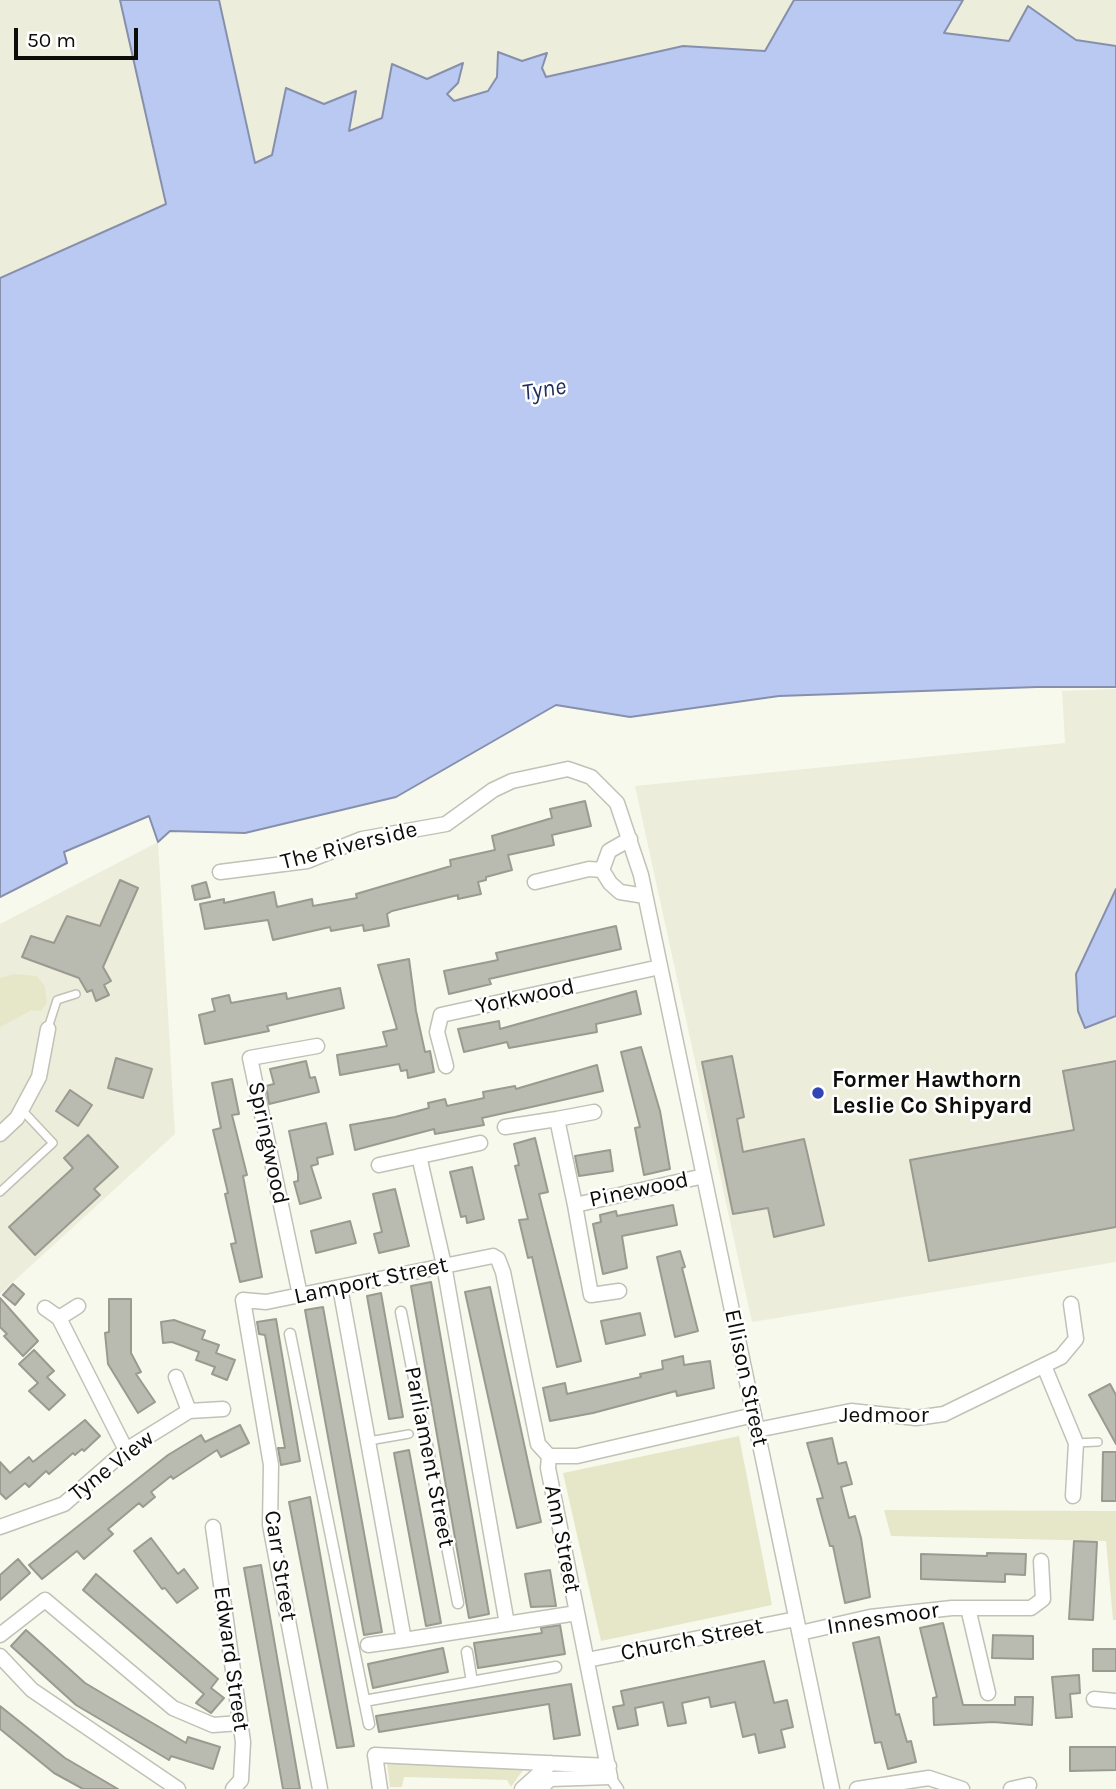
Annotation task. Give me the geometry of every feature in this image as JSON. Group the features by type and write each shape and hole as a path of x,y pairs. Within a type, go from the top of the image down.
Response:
{"street":[{"name":"The Riverside","path":"220,872 307,861 362,839 446,824 493,790 512,780 568,769 591,777 610,793 617,803 645,896 660,967"},
{"path":"602,870 609,850 630,839"},
{"path":"535,882 589,869 602,870"},
{"path":"602,870 620,892 645,896"},
{"name":"Yorkwood","path":"446,1066 436,1032 441,1015 660,967"},
{"name":"Ellison Street","path":"660,967 832,1789"},
{"path":"0,1134 22,1109 39,1077 48,1029"},
{"name":"Springwood","path":"300,1295 250,1058 317,1046"},
{"path":"505,1127 594,1112"},
{"name":"Pinewood","path":"557,1119 590,1295 619,1291"},
{"path":"379,1164 480,1143"},
{"path":"419,1156 444,1265 506,1624"},
{"name":"Pinewood","path":"575,1205 704,1176"},
{"name":"Lamport Street","path":"243,1300 266,1303 444,1265 493,1256 498,1259"},
{"name":"Ann Street","path":"498,1259 538,1444 549,1456 548,1468 612,1778"},
{"path":"340,1287 404,1640"},
{"name":"Carr Street","path":"243,1300 271,1465 270,1525 320,1789"},
{"name":"Jedmoor","path":"549,1456 577,1456 755,1422 851,1411 916,1418 944,1414 1061,1357 1076,1339 1071,1304"},
{"path":"59,1318 78,1306"},
{"path":"45,1308 59,1318 126,1450"},
{"name":"Parliament Street","path":"401,1312 458,1603"},
{"path":"290,1334 369,1724"},
{"path":"1044,1366 1076,1443 1073,1496"},
{"path":"176,1377 189,1411"},
{"name":"Tyne View","path":"0,1527 64,1504 126,1450 189,1411 223,1409"},
{"name":"Edward Street","path":"212,1527 240,1723 241,1780 233,1789"},
{"name":"Innesmoor","path":"798,1626 968,1608 1031,1608 1038,1605 1044,1591 1041,1561"},
{"path":"0,1635 45,1600 173,1708 213,1725 240,1723"},
{"name":"Innesmoor","path":"968,1608 988,1693"},
{"path":"368,1646 577,1613"},
{"name":"Church Street","path":"587,1660 798,1626"},
{"path":"467,1651 472,1682"},
{"path":"0,1656 32,1690 178,1789"},
{"path":"364,1701 556,1667"},
{"path":"1094,1699 1116,1702"},
{"path":"380,1789 375,1755 551,1763 612,1778"},
{"path":"522,1789 551,1763"},
{"path":"540,1789 550,1779 612,1778"},
{"path":"857,1789 929,1778 962,1789"},
{"path":"1011,1789 1029,1785"}],"lane":[{"path":"48,1029 57,1000 76,994"},
{"path":"0,1192 53,1143 22,1109"},
{"path":"368,1442 409,1434"},
{"path":"1076,1443 1098,1442"}],"shaded area":[{"path":"0,0 794,0 766,51 683,46 545,77 542,68 547,53 522,61 499,52 497,77 488,91 453,101 447,94 458,83 463,63 382,118 254,163 0,278"},
{"path":"963,0 1116,0 1116,46 1076,40 1028,6 1009,41 944,33"},
{"path":"1116,689 1116,1262 752,1322 635,786 1065,743 1062,691"},
{"path":"158,842 175,1134 0,1294 0,924"},
{"path":"14,974 37,976 45,987 47,1003 41,1011 32,1010 0,1027 0,978"},
{"path":"739,1436 772,1605 601,1641 563,1473"},
{"path":"884,1510 1116,1511 1116,1620 1113,1620 1106,1541 891,1536"},
{"path":"393,1761 526,1766 511,1787 507,1780 404,1777 402,1787 390,1787 387,1764"}],"water":[{"name":"Tyne","path":"120,0 219,0 255,163 272,155 286,88 324,104 356,91 349,131 382,118 392,64 427,79 463,63 458,83 447,94 454,101 488,91 497,77 498,52 522,61 547,53 542,68 546,77 683,46 765,51 794,0 963,0 944,33 1009,41 1028,6 1076,40 1116,46 1116,687 1037,687 779,696 630,717 556,705 396,797 245,833 170,831 158,842 149,816 64,852 67,863 0,897 0,278 166,204"},
{"path":"1116,889 1116,1016 1085,1028 1078,1011 1076,974"}],"building":[{"path":"585,801 591,826 552,835 554,845 508,855 512,870 478,882 481,894 458,899 458,895 392,911 387,914 389,926 364,931 363,925 331,931 330,927 273,940 268,920 205,929 200,904 224,899 224,903 274,892 277,907 312,899 313,906 357,898 356,894 451,866 450,860 495,850 492,836 552,818 550,809"},
{"path":"120,880 138,888 103,967 111,981 104,985 109,995 96,1001 92,990 87,992 79,978 22,957 31,936 54,943 67,916 100,926"},
{"path":"206,882 210,897 195,900 192,886"},
{"path":"616,926 621,949 489,979 491,984 449,994 444,971 498,960 496,953"},
{"path":"409,959 425,1052 430,1051 434,1072 408,1078 407,1070 401,1071 399,1064 340,1075 337,1055 387,1046 383,1032 397,1029 378,965"},
{"path":"340,988 344,1008 267,1026 269,1031 205,1044 199,1015 215,1011 212,999 229,995 231,1003 286,993 287,999"},
{"path":"636,991 641,1014 596,1024 597,1032 509,1048 507,1042 464,1052 458,1029 499,1021 500,1029"},
{"path":"641,1047 660,1111 670,1169 644,1175 635,1128 640,1127 621,1052"},
{"path":"732,1056 744,1117 737,1119 743,1152 804,1139 824,1225 774,1237 768,1208 733,1214 702,1062"},
{"path":"116,1058 152,1069 143,1098 108,1088"},
{"path":"306,1061 310,1078 315,1077 319,1092 269,1104 266,1086 274,1084 270,1069"},
{"path":"1116,1061 1116,1227 929,1261 910,1160 1074,1130 1063,1071"},
{"path":"597,1065 603,1091 482,1118 484,1125 435,1134 434,1129 355,1150 350,1125 429,1108 428,1103 445,1099 447,1106 484,1098 483,1092 515,1086 516,1089"},
{"path":"232,1079 239,1114 232,1115 247,1175 243,1176 262,1277 240,1282 231,1244 236,1243 225,1194 228,1193 213,1130 221,1128 212,1083"},
{"path":"70,1090 92,1105 78,1126 56,1111"},
{"path":"326,1123 333,1154 317,1158 318,1164 311,1166 321,1198 300,1204 294,1182 298,1181 298,1174 289,1131"},
{"path":"88,1135 118,1167 94,1189 100,1195 35,1255 9,1227 73,1168 64,1158"},
{"path":"535,1138 548,1192 539,1194 581,1361 557,1367 532,1257 528,1258 519,1220 528,1219 515,1166 519,1165 514,1144"},
{"path":"610,1150 613,1171 579,1176 575,1156"},
{"path":"472,1167 484,1219 467,1223 466,1216 461,1217 450,1172"},
{"path":"395,1189 409,1246 379,1253 374,1234 382,1232 373,1194"},
{"path":"673,1205 677,1225 622,1236 627,1268 603,1274 593,1224 601,1222 600,1215 616,1211 617,1216"},
{"path":"350,1221 356,1243 316,1253 311,1231"},
{"path":"680,1251 698,1331 675,1337 657,1257"},
{"path":"431,1282 489,1614 469,1618 411,1286"},
{"path":"13,1284 24,1294 15,1305 3,1295"},
{"path":"490,1287 541,1522 517,1528 465,1292"},
{"path":"381,1293 403,1417 389,1419 367,1296"},
{"path":"0,1298 38,1341 23,1356 4,1336 7,1334 0,1327"},
{"path":"109,1299 131,1299 131,1353 141,1372 136,1374 155,1402 138,1413 108,1364 105,1333 109,1332"},
{"path":"323,1307 382,1632 364,1635 305,1310"},
{"path":"640,1313 645,1335 606,1344 601,1321"},
{"path":"276,1319 300,1461 281,1465 278,1448 285,1448 265,1335 259,1334 257,1322"},
{"path":"174,1320 205,1331 202,1339 219,1345 216,1353 235,1360 227,1380 212,1374 215,1367 196,1360 199,1352 172,1342 163,1343 161,1322"},
{"path":"34,1350 54,1371 47,1377 65,1395 49,1410 29,1391 38,1383 19,1364"},
{"path":"683,1356 684,1365 710,1361 714,1388 677,1396 676,1391 593,1413 550,1421 543,1388 565,1383 567,1394 641,1377 640,1374 663,1369 662,1361"},
{"path":"1110,1384 1116,1395 1116,1444 1089,1395"},
{"path":"85,1420 100,1436 84,1451 82,1449 75,1455 73,1453 49,1474 46,1471 29,1487 25,1483 6,1499 0,1493 0,1462 10,1473 29,1457 33,1462"},
{"path":"240,1425 249,1443 221,1457 217,1450 173,1479 171,1476 151,1492 155,1497 143,1507 139,1503 108,1529 113,1534 84,1559 77,1551 42,1579 29,1565 168,1455 201,1435 205,1442"},
{"path":"832,1438 838,1464 846,1462 852,1484 841,1487 849,1518 855,1516 861,1538 870,1597 845,1603 833,1546 830,1546 817,1499 823,1498 807,1443"},
{"path":"409,1450 441,1623 426,1626 394,1453"},
{"path":"1103,1452 1116,1452 1116,1501 1102,1501"},
{"path":"310,1497 354,1746 337,1748 289,1502"},
{"path":"151,1538 178,1574 184,1569 198,1588 177,1603 165,1588 162,1589 134,1551"},
{"path":"1074,1541 1097,1542 1093,1620 1069,1619"},
{"path":"987,1553 1026,1554 1025,1575 1005,1574 1005,1582 921,1579 921,1554 987,1556"},
{"path":"18,1559 30,1573 0,1600 0,1575"},
{"path":"261,1565 300,1789 283,1789 244,1568"},
{"path":"550,1570 556,1606 531,1607 525,1574"},
{"path":"96,1574 218,1679 211,1688 224,1698 211,1713 196,1703 204,1694 83,1590"},
{"path":"943,1623 963,1705 1015,1705 1015,1697 1033,1697 1032,1725 993,1722 934,1725 933,1698 937,1697 920,1628"},
{"path":"560,1625 565,1654 478,1668 474,1643 542,1633 541,1628"},
{"path":"26,1630 85,1683 186,1743 188,1737 220,1747 213,1769 171,1756 169,1760 76,1705 11,1646"},
{"path":"993,1635 1033,1636 1033,1659 992,1658"},
{"path":"879,1637 896,1715 899,1714 907,1742 911,1741 916,1762 888,1769 881,1742 875,1743 853,1643"},
{"path":"443,1648 448,1672 373,1688 368,1664"},
{"path":"1093,1649 1116,1649 1116,1671 1093,1671"},
{"path":"764,1661 774,1703 787,1700 793,1727 781,1730 785,1747 759,1753 755,1734 743,1737 735,1702 711,1707 709,1697 682,1703 686,1723 668,1726 663,1702 635,1708 638,1725 618,1729 613,1707 624,1705 621,1691"},
{"path":"1079,1675 1080,1693 1070,1694 1072,1717 1056,1718 1052,1677"},
{"path":"571,1684 580,1735 554,1739 549,1704 379,1732 376,1716"},
{"path":"0,1706 65,1758 118,1789 83,1789 54,1773 0,1729"},
{"path":"1070,1747 1116,1747 1116,1770 1070,1771"}],"place":[{"name":"Former Hawthorn Leslie Co Shipyard","path":"818,1093"}]}
